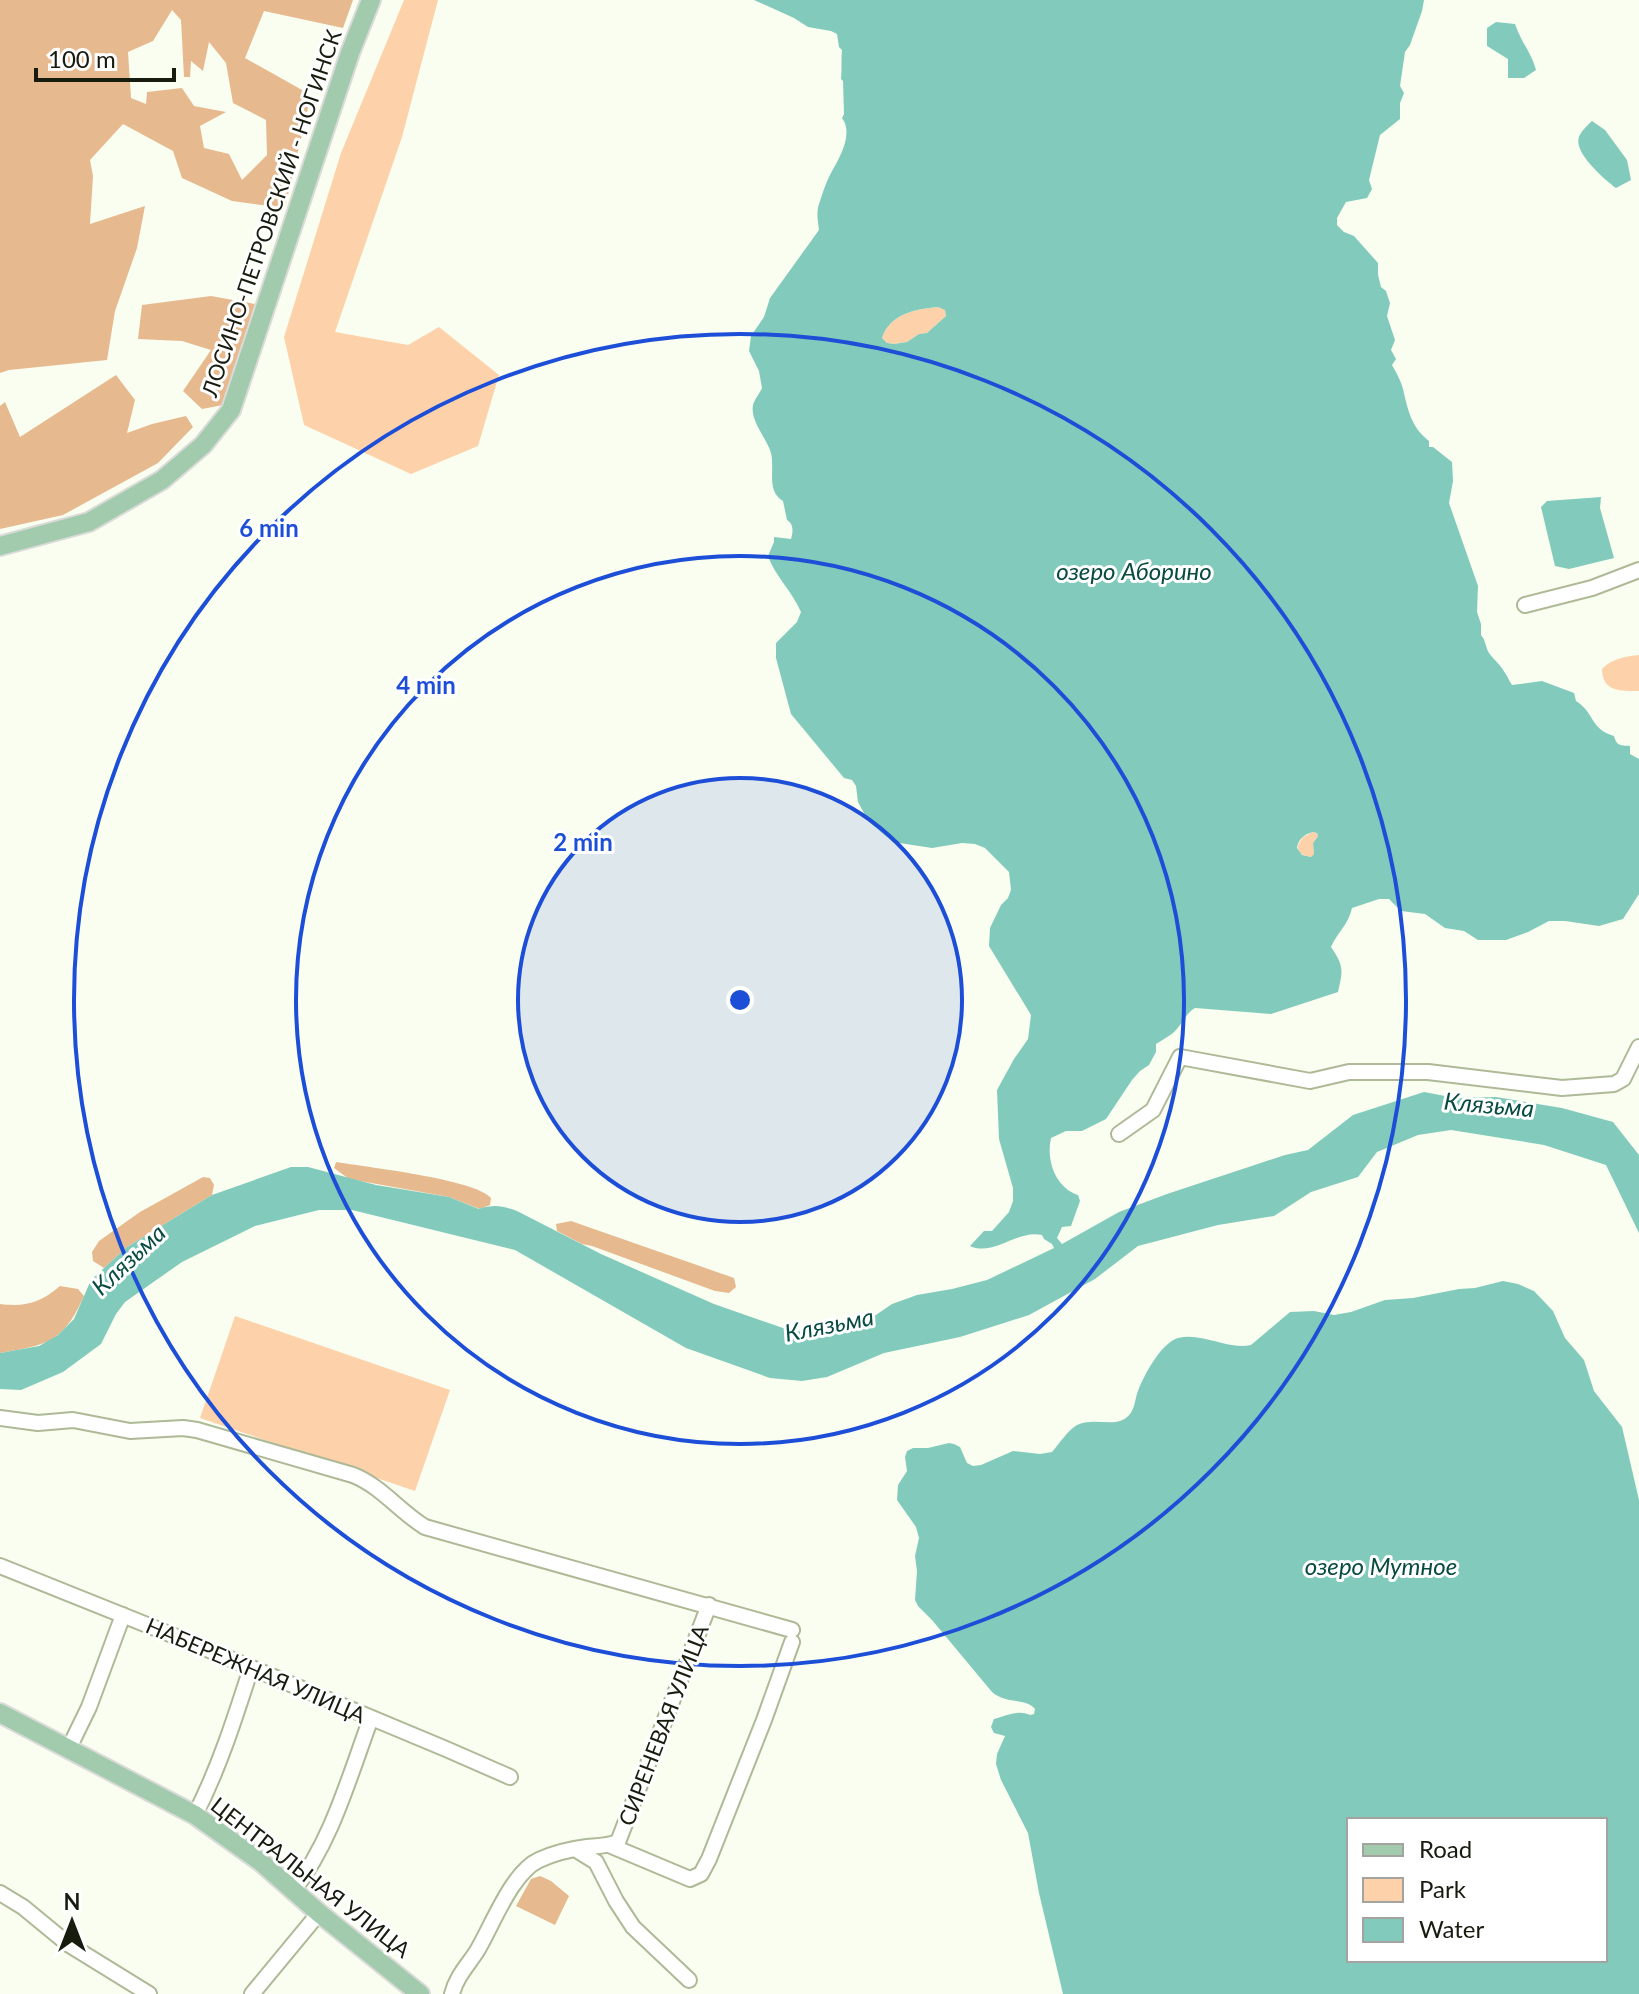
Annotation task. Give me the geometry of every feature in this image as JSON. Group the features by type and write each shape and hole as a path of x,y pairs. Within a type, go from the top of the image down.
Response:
{"main road":[{"name":"ЛОСИНО-ПЕТРОВСКИЙ - НОГИНСК","path":"0,546 89,522 162,480 203,445 231,410 350,53 371,0"},
{"name":"ЦЕНТРАЛЬНАЯ УЛИЦА","path":"0,1713 195,1815 234,1842 420,1994"}],"street":[{"path":"1525,605 1592,588 1639,570"},
{"path":"1119,1134 1153,1110 1180,1057 1310,1081 1349,1072 1428,1072 1562,1088 1614,1084 1623,1079 1639,1047"},
{"path":"0,1418 38,1423 73,1420 130,1431 197,1430 366,1480 425,1527 709,1605 792,1636 764,1720 701,1874 690,1879 609,1845"},
{"name":"НАБЕРЕЖНАЯ УЛИЦА","path":"0,1566 510,1777"},
{"name":"СИРЕНЕВАЯ УЛИЦА","path":"452,1994 460,1975 529,1865 575,1849 618,1842 709,1605"},
{"path":"69,1748 89,1707 123,1615"},
{"path":"195,1815 210,1786 251,1668"},
{"path":"293,1891 308,1871 329,1830 371,1718"},
{"path":"575,1849 596,1862 633,1927 689,1980"},
{"path":"0,1893 23,1907 68,1944 149,1994"},
{"path":"252,1994 319,1913"}],"green space":[{"path":"404,0 438,0 402,137 335,332 408,345 439,327 499,375 478,446 411,474 304,425 284,337 341,153"},
{"path":"938,307 945,310 946,316 927,333 894,344 882,338 891,323 904,314"},
{"path":"1639,655 1639,691 1614,689 1605,682 1602,669 1619,659"},
{"path":"1313,832 1318,836 1313,843 1314,854 1312,857 1303,855 1298,851 1298,845 1303,837"},
{"path":"235,1316 450,1390 415,1491 200,1418"}],"shaded area":[{"path":"0,0 353,0 343,28 264,11 245,58 311,95 285,208 232,201 182,178 173,151 123,124 90,160 93,176 90,224 145,206 137,248 115,311 107,360 0,373","holes":["172,10 181,20 184,77 190,77 191,61 203,71 209,42 226,63 233,103 266,120 267,155 242,180 229,154 204,148 200,126 226,112 194,106 182,88 147,92 146,104 131,98 128,52 153,41"]},
{"path":"211,296 255,304 223,405 202,409 183,391 211,350 182,341 138,339 142,305"},
{"path":"116,375 135,400 127,433 186,416 193,427 158,463 63,515 0,529 0,406 5,402 20,437"},
{"path":"336,1162 464,1185 491,1198 490,1205 480,1209 449,1197 349,1179 334,1168"},
{"path":"203,1177 210,1178 214,1185 212,1195 127,1247 104,1268 93,1261 92,1252 99,1241 140,1212"},
{"path":"571,1221 734,1278 736,1287 729,1293 715,1291 582,1244 557,1231 556,1224"},
{"path":"60,1286 78,1289 84,1296 61,1333 42,1344 0,1353 0,1304 32,1302"},
{"path":"540,1876 569,1896 555,1925 516,1906 531,1879"}],"water":[{"name":"озеро Аборино","path":"754,0 1424,0 1405,52 1400,86 1404,93 1400,103 1400,119 1380,135 1369,180 1372,189 1367,198 1346,202 1337,218 1337,225 1354,236 1378,263 1381,287 1390,303 1387,316 1395,340 1391,350 1396,359 1392,365 1411,418 1429,441 1429,447 1452,462 1449,503 1478,586 1477,612 1481,635 1489,653 1512,685 1542,681 1574,693 1576,701 1596,725 1614,736 1620,745 1630,746 1630,754 1639,759 1639,894 1623,919 1599,926 1549,921 1506,940 1478,940 1464,931 1445,928 1425,914 1401,911 1389,899 1352,908 1331,947 1341,968 1338,992 1271,1014 1195,1008 1173,1033 1156,1044 1156,1052 1149,1065 1132,1080 1106,1119 1082,1131 1066,1131 1051,1138 1050,1155 1054,1172 1063,1186 1078,1195 1080,1201 1071,1226 1062,1227 1057,1238 1062,1244 1119,1212 1285,1155 1308,1150 1353,1115 1424,1092 1456,1098 1496,1097 1562,1108 1613,1122 1639,1155 1639,1233 1606,1165 1544,1145 1451,1130 1418,1135 1377,1152 1358,1177 1311,1192 1274,1216 1218,1225 1138,1246 1095,1279 1029,1315 960,1337 884,1353 827,1377 802,1381 770,1378 686,1348 515,1250 352,1210 319,1210 255,1226 182,1262 125,1302 101,1344 63,1372 21,1390 0,1389 0,1353 39,1346 58,1335 74,1319 91,1280 127,1247 212,1195 291,1167 308,1167 376,1185 449,1197 479,1209 494,1206 512,1209 601,1254 714,1304 802,1332 828,1332 870,1319 892,1304 917,1295 987,1280 1054,1248 1042,1235 1033,1234 988,1248 970,1246 984,1231 992,1231 1009,1212 1013,1201 1013,1188 999,1139 997,1090 1028,1039 1031,1015 989,946 990,928 1011,890 1009,872 985,848 975,844 932,848 893,842 869,822 858,802 852,780 844,778 791,714 776,658 776,643 797,622 801,612 768,556 774,537 791,539 792,528 783,501 775,492 769,447 754,418 753,405 762,388 759,371 749,351 751,336 764,317 770,298 819,230 819,204 846,139 842,118 842,50 837,34 808,27","holes":["938,307 945,310 946,316 927,333 894,344 882,338 891,323 904,314","1313,832 1318,836 1313,843 1314,854 1311,857 1302,855 1297,848 1299,842"]},
{"path":"1496,22 1515,24 1536,70 1524,78 1508,78 1508,59 1487,46 1487,28"},
{"path":"1592,121 1605,130 1627,160 1631,180 1616,188 1591,165 1578,143 1583,130"},
{"path":"1601,497 1600,508 1614,558 1569,569 1555,566 1541,507 1547,501"},
{"name":"озеро Мутное","path":"1503,1281 1534,1291 1553,1311 1565,1338 1584,1360 1594,1391 1622,1427 1639,1500 1639,1994 1063,1994 1028,1833 996,1764 1005,1736 994,1733 991,1727 994,1719 1016,1713 1030,1715 1034,1714 1035,1709 992,1692 915,1600 915,1556 919,1538 916,1527 897,1500 898,1485 907,1471 907,1451 954,1444 960,1447 967,1463 973,1466 1013,1451 1052,1452 1077,1425 1125,1419 1132,1412 1141,1384 1154,1360 1165,1346 1178,1338 1196,1337 1233,1345 1251,1345 1290,1312 1314,1311 1334,1315 1385,1300"}],"water label":[{"name":"Клязьма","path":"1489,1104"},
{"name":"Клязьма","path":"128,1259"},
{"name":"Клязьма","path":"829,1324"}]}
